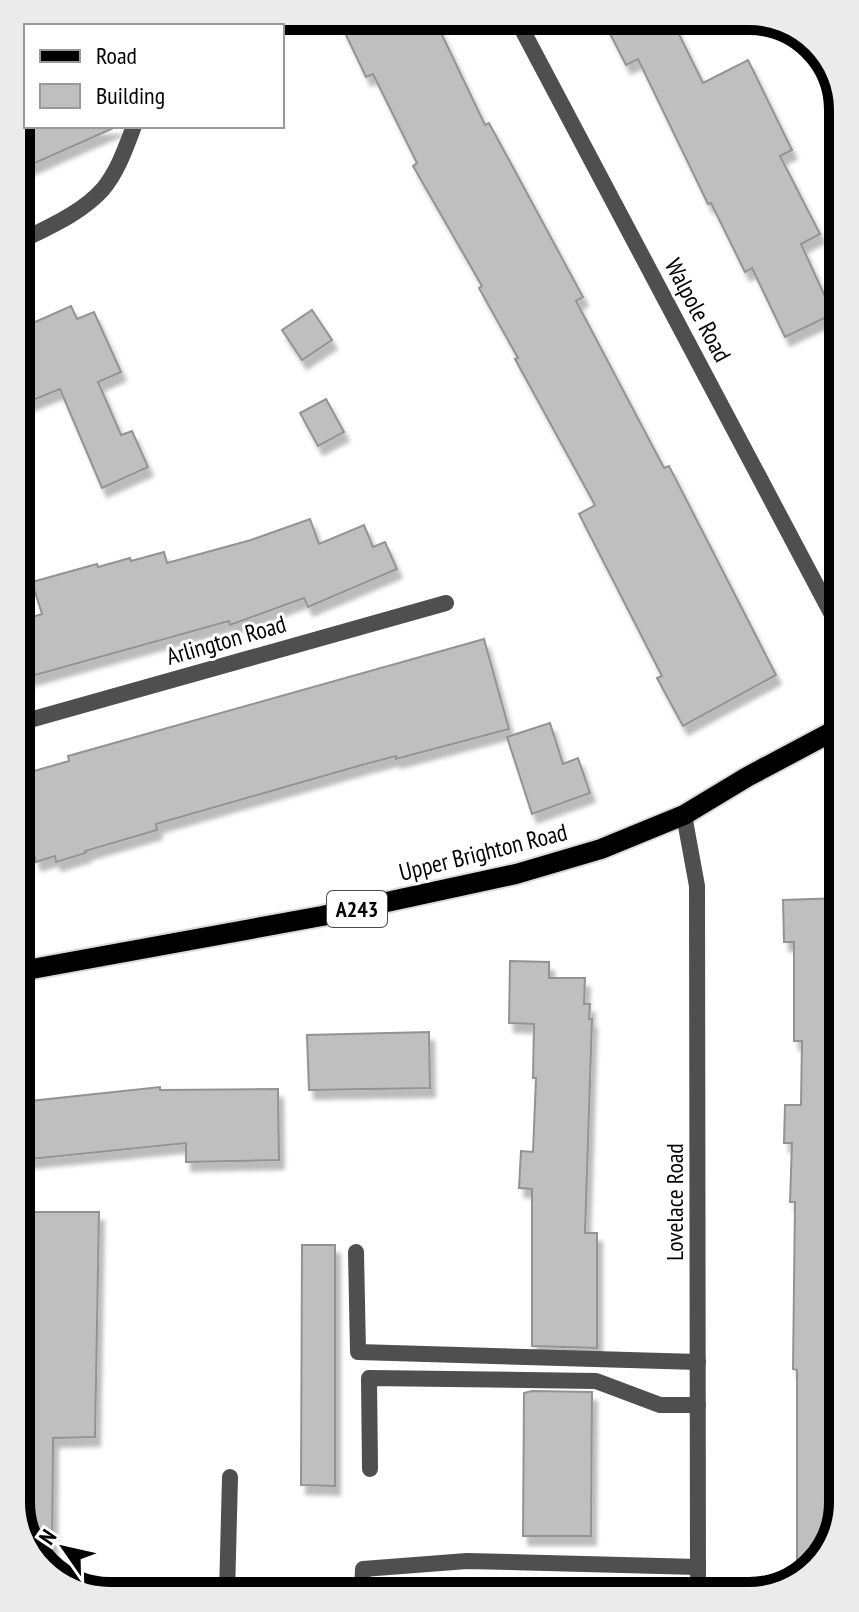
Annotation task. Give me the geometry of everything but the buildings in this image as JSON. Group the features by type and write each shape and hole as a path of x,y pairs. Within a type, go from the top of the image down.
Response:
{"main road":[{"name":"Upper Brighton Road","path":"30,969 322,916 516,874 601,849 684,815 829,733"}],"street":[{"name":"Walpole Road","path":"522,30 829,609"},
{"path":"30,236 69,217 103,189 124,155 133,128"},
{"name":"Arlington Road","path":"30,720 446,603"},
{"name":"Lovelace Road","path":"684,815 697,886 698,1582"},
{"path":"356,1252 358,1352 698,1362"},
{"path":"370,1469 369,1378 596,1381 660,1405 698,1405"},
{"path":"227,1582 230,1477"},
{"path":"362,1582 363,1569 467,1561 698,1567"}]}
